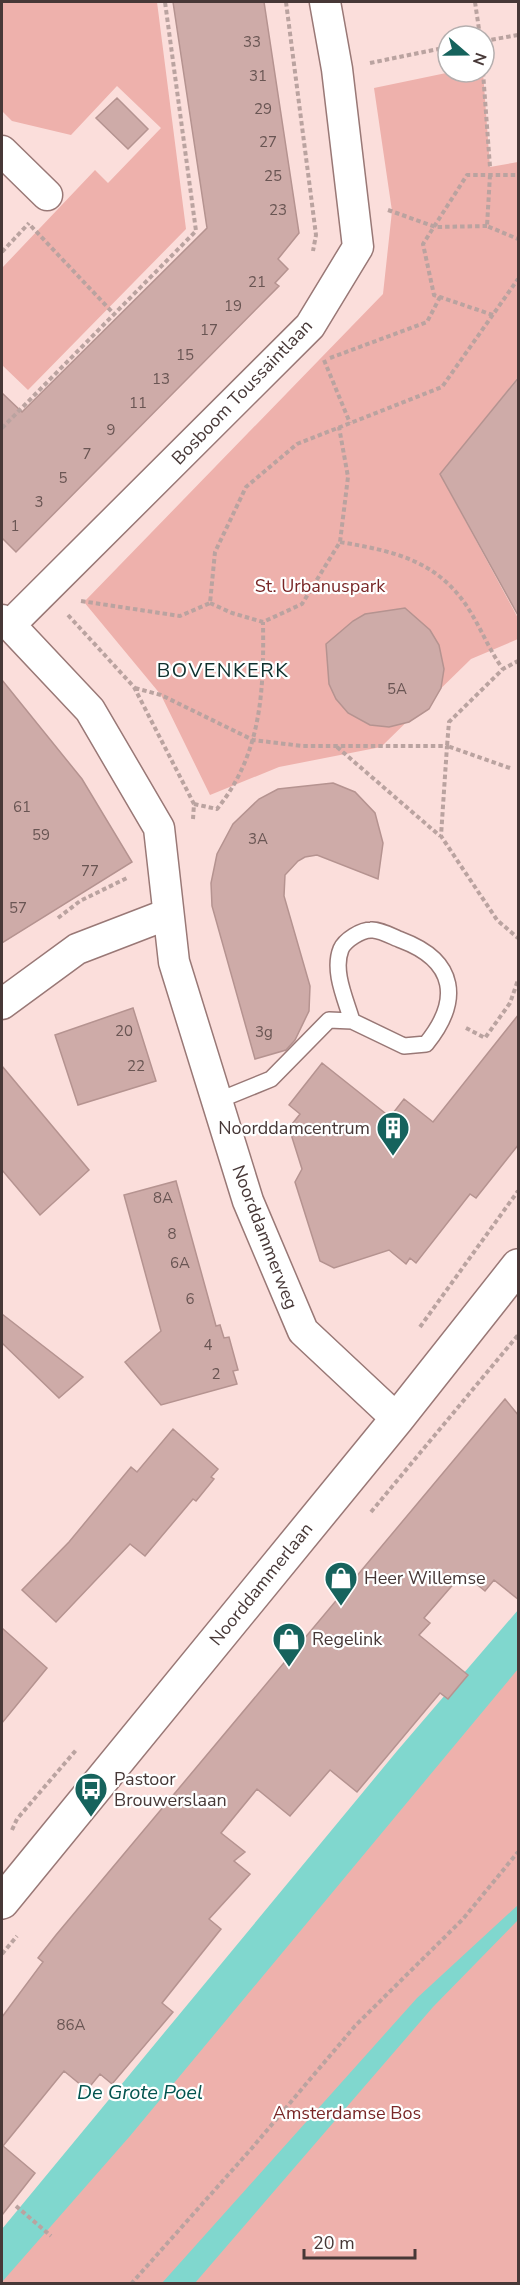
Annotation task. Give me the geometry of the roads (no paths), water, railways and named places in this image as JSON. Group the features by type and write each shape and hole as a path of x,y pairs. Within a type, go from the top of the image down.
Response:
{"street":[{"name":"Bosboom Toussaintlaan","path":"6,623 45,590 310,326 358,246 337,69 325,2"},
{"path":"2,151 47,195"},
{"name":"Noorddammerweg","path":"6,623 90,710 159,828 174,962 248,1201 303,1331 396,1419"},
{"path":"2,1004 77,949 168,914"},
{"name":"Noorddammerlaan","path":"2,1902 519,1266"}],"lane":[{"path":"217,1101 271,1079 329,1020 352,1021 404,1046 426,1044 444,1018 449,1005 449,982 436,962 413,945 372,930 356,935 341,948 338,967 352,1021"}],"water":[{"name":"De Grote Poel","path":"518,1610 518,1669 130,2136 2,2282 2,2229 397,1751"},
{"path":"518,1905 518,1920 433,2007 195,2283 162,2283 417,1998"}],"place":[{"name":"Noorddamcentrum","path":"393,1157"},
{"name":"Heer Willemse","path":"341,1607"},
{"name":"Regelink","path":"289,1668"},
{"name":"Pastoor Brouwerslaan","path":"91,1818"}],"district":[{"name":"BOVENKERK","path":"223,670"}],"park label":[{"name":"St. Urbanuspark","path":"320,586"},
{"name":"Amsterdamse Bos","path":"347,2113"}]}
